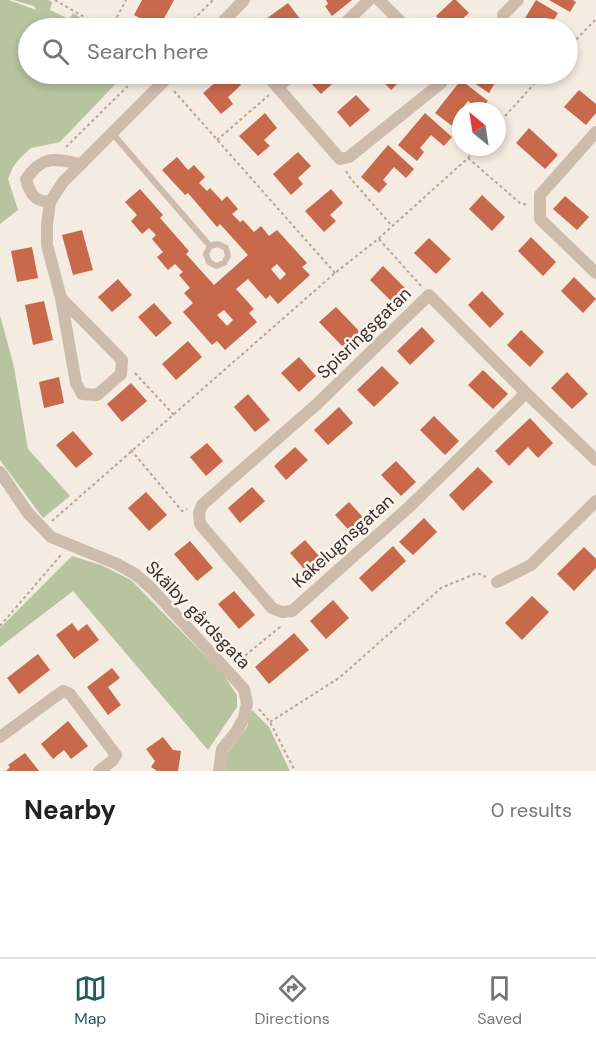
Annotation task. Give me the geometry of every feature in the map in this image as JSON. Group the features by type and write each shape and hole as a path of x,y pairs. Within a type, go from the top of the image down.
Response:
{"street":[{"path":"229,18 244,0"},
{"path":"350,18 369,0"},
{"path":"379,0 397,18"},
{"path":"503,15 518,0"},
{"path":"61,298 122,360 121,374 97,395 82,394 76,383 61,298 47,245 50,202 63,182 160,84"},
{"path":"275,84 340,159 349,157 440,84"},
{"path":"278,87 281,84"},
{"path":"596,132 540,195 540,219 596,273"},
{"path":"50,202 40,201 30,194 26,179 36,165 53,159 81,164"},
{"name":"Spisringsgatan","path":"202,506 317,404 429,295 596,460"},
{"name":"Kakelugnsgatan","path":"282,612 292,611 362,550 526,393"},
{"name":"Skälby gårdsgata","path":"0,472 27,513 51,537 117,564 135,574 151,588 244,689 247,703"},
{"path":"497,582 531,565 596,501"},
{"path":"202,506 200,524 272,608 282,612"},
{"path":"0,737 63,691 70,694 116,755 99,771"},
{"path":"219,771 222,749 244,718 247,703"}],"lane":[{"path":"112,132 210,246"}],"path":[{"path":"56,0 86,18"},
{"path":"116,18 126,0"},
{"path":"195,18 213,0"},
{"path":"578,37 596,19"},
{"path":"53,159 130,84"},
{"path":"173,84 217,140 335,273"},
{"path":"506,115 534,84"},
{"path":"217,140 278,87"},
{"path":"42,529 468,158 519,203 540,209"},
{"path":"340,159 351,179 392,226"},
{"path":"378,238 429,295"},
{"path":"123,367 138,375 174,415"},
{"path":"131,450 182,511 202,506"},
{"path":"0,626 59,559 68,544"},
{"path":"270,722 339,678 441,588 477,573 497,582"},
{"path":"227,671 280,627 282,612"},
{"path":"247,703 257,706 270,722 295,771"}],"green space":[{"path":"0,0 9,0 36,10 34,6 13,0 48,0 52,2 50,10 67,18 18,18 18,84 115,84 60,142 31,148 20,158 8,179 18,210 0,224"},
{"path":"73,13 81,18 70,18"},
{"path":"0,315 14,367 28,449 70,496 43,518 0,460"},
{"path":"72,556 101,565 131,580 223,674 237,695 237,707 208,750 73,591 0,647 0,628"},
{"path":"252,710 269,727 290,771 225,771 227,753 247,727"}],"building":[{"path":"142,0 174,0 164,18 140,18 134,15"},
{"path":"326,0 352,0 332,16 325,6 328,4"},
{"path":"453,0 456,0 469,13 463,18 438,18 436,16"},
{"path":"536,0 558,13 555,18 525,18"},
{"path":"549,0 573,0 576,2 570,12"},
{"path":"288,3 299,18 267,18"},
{"path":"213,84 241,85 228,97 233,104 221,114 203,93"},
{"path":"312,84 332,84 321,94"},
{"path":"385,84 397,84 391,90"},
{"path":"458,84 466,84 488,101 452,102 452,126 435,113"},
{"path":"476,84 494,84 489,93"},
{"path":"579,90 596,104 596,113 586,125 564,107"},
{"path":"356,95 370,110 350,127 337,112"},
{"path":"265,113 277,128 264,140 270,146 258,156 239,136"},
{"path":"425,113 452,137 444,146 431,135 420,148 424,152 417,161 398,145"},
{"path":"529,128 558,155 545,169 516,143"},
{"path":"388,145 414,169 406,178 394,167 383,180 387,184 379,193 361,177"},
{"path":"298,152 311,166 298,178 303,184 291,195 273,174"},
{"path":"177,157 188,170 194,165 205,177 199,183 207,191 210,188 222,201 227,196 238,209 232,214 240,222 243,220 254,232 261,226 269,236 277,230 307,263 302,267 310,275 278,304 270,295 266,299 248,279 236,289 254,309 249,313 257,322 225,350 217,341 212,345 183,312 193,303 184,293 190,288 179,275 183,272 175,264 168,270 157,257 163,252 152,239 156,235 149,228 142,234 131,221 137,215 125,202 140,189 163,215 160,218 189,251 186,254 214,285 248,255 220,224 217,227 188,193 185,195 162,170","holes":["277,264 286,274 280,280 271,269","224,310 233,320 227,326 217,315"]},
{"path":"331,189 343,203 330,215 336,221 324,232 305,211"},
{"path":"482,195 505,217 492,231 469,209"},
{"path":"565,196 589,217 577,230 553,209"},
{"path":"82,230 93,270 73,275 62,235"},
{"path":"531,237 556,262 543,276 518,251"},
{"path":"429,238 451,259 436,274 414,253"},
{"path":"32,247 38,278 17,282 11,251"},
{"path":"383,266 406,289 392,302 370,280"},
{"path":"574,277 596,299 583,313 561,291"},
{"path":"118,279 132,295 112,312 98,297"},
{"path":"482,291 504,314 490,328 468,305"},
{"path":"44,301 53,340 33,345 25,305"},
{"path":"154,303 172,323 156,337 138,317"},
{"path":"336,307 361,333 345,349 319,322"},
{"path":"422,327 435,341 410,365 397,351"},
{"path":"521,330 544,352 530,367 507,345"},
{"path":"188,341 202,357 176,380 162,364"},
{"path":"299,357 316,376 299,392 281,373"},
{"path":"382,366 399,383 374,407 357,390"},
{"path":"483,370 508,394 493,409 468,385"},
{"path":"567,372 588,394 572,409 551,388"},
{"path":"59,377 64,403 44,408 39,382"},
{"path":"131,383 147,401 122,422 107,404"},
{"path":"248,394 270,420 255,432 234,407"},
{"path":"339,407 353,423 328,445 314,430"},
{"path":"434,416 459,441 445,455 420,430"},
{"path":"530,418 553,443 538,458 528,447 509,466 495,451"},
{"path":"73,431 93,454 76,468 56,445"},
{"path":"207,443 223,461 206,476 190,457"},
{"path":"295,447 308,460 286,480 274,466"},
{"path":"396,461 416,482 401,496 381,475"},
{"path":"478,467 493,482 463,511 449,495"},
{"path":"252,487 265,501 240,523 228,508"},
{"path":"146,492 167,515 149,531 128,508"},
{"path":"349,502 369,524 355,537 335,515"},
{"path":"424,518 437,532 413,555 399,542"},
{"path":"305,540 326,564 311,577 290,553"},
{"path":"190,541 213,568 197,581 174,554"},
{"path":"393,546 406,561 372,592 359,578"},
{"path":"584,547 596,559 596,568 574,591 557,574"},
{"path":"234,591 255,615 239,629 218,604"},
{"path":"532,596 549,612 522,640 505,623"},
{"path":"333,600 349,618 326,639 310,621"},
{"path":"72,623 78,631 87,624 99,640 74,659 56,635"},
{"path":"294,633 309,650 269,684 255,667"},
{"path":"38,654 50,670 19,694 7,678"},
{"path":"112,668 120,678 108,687 121,705 108,715 87,687"},
{"path":"68,721 88,746 71,759 64,750 53,759 41,744"},
{"path":"163,737 173,750 181,751 178,771 157,771 151,767 155,761 146,749"},
{"path":"25,753 39,771 6,771 10,767 8,765"}]}
